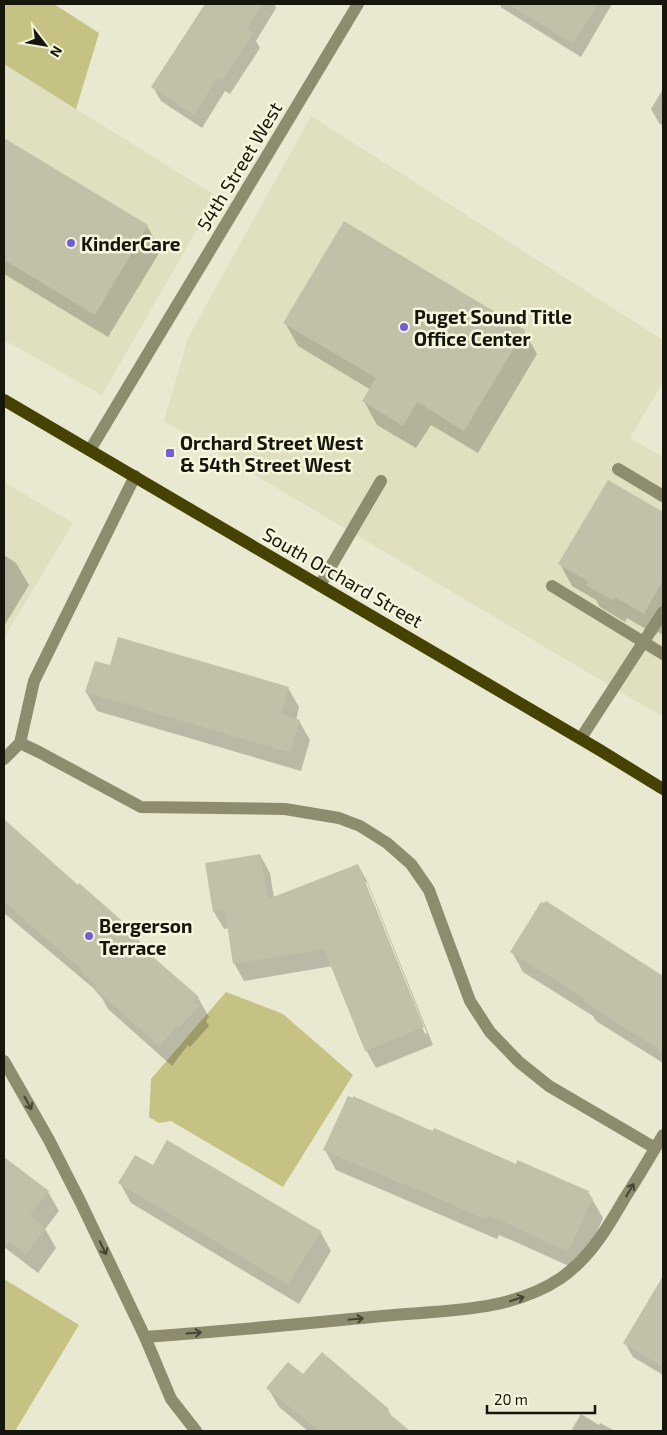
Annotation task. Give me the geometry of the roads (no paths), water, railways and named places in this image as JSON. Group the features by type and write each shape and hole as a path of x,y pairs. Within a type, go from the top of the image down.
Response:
{"main road":[{"name":"South Orchard Street","path":"4,400 581,738 663,789"}],"street":[{"name":"54th Street West","path":"90,450 356,5"},
{"path":"618,469 663,496"},
{"path":"4,759 20,743 34,681 135,476"},
{"path":"320,585 381,481"},
{"path":"552,586 663,654"},
{"path":"581,738 663,612"},
{"path":"20,743 141,807 285,809 339,818 360,826 387,843 411,864 429,890 470,1001 490,1032 519,1062 549,1086 656,1148"},
{"path":"4,1061 49,1140 81,1202 146,1337 171,1399 196,1431"},
{"path":"146,1337 472,1308 511,1302 538,1292 562,1277 585,1258 604,1234 663,1135"}],"place":[{"name":"KinderCare","path":"71,243"},
{"name":"Puget Sound Title Office Center","path":"404,327"},
{"name":"Orchard Street West & 54th Street West","path":"170,453"},
{"name":"Bergerson Terrace","path":"89,936"}]}
